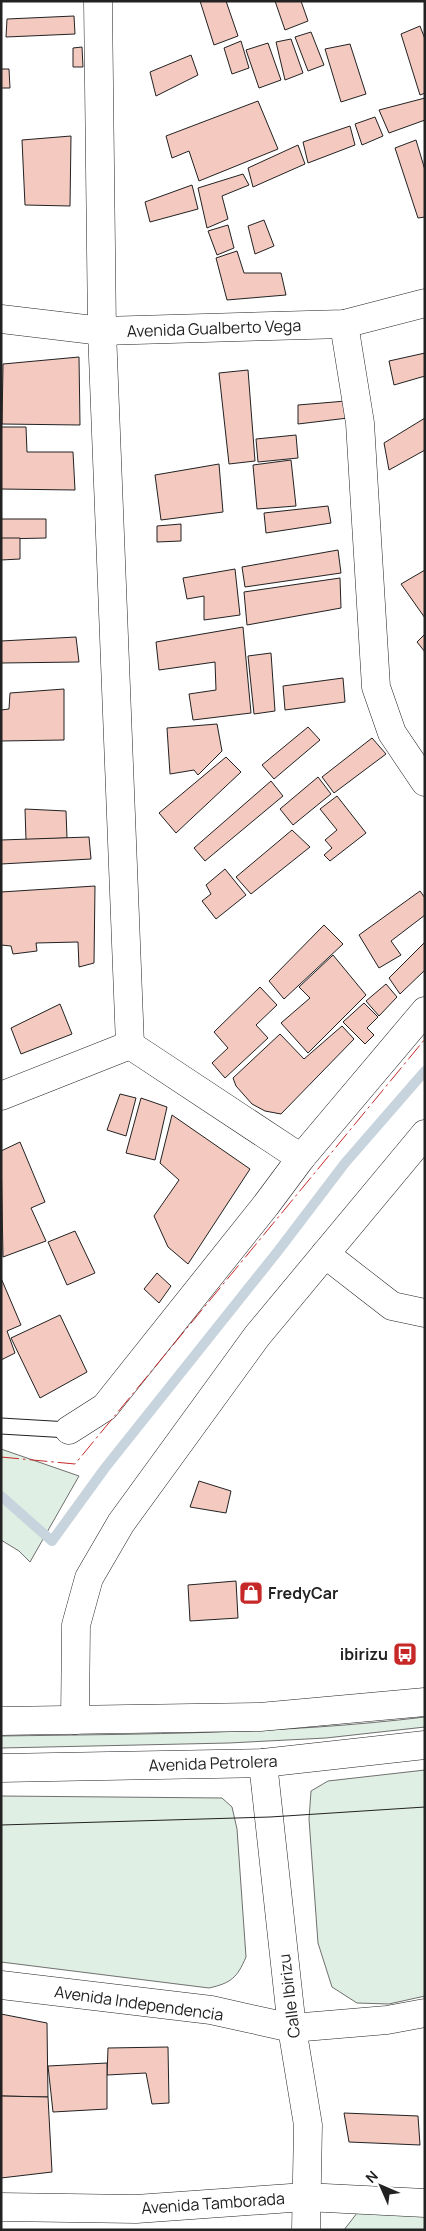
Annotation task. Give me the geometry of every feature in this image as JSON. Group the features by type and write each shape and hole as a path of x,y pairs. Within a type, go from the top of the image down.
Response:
{"main road":[{"path":"98,1 102,331 130,1045"},
{"name":"Avenida Gualberto Vega","path":"1,319 102,331 344,324 425,303"},
{"path":"344,324 360,423 376,687 392,733 425,782"},
{"path":"69,1430 105,1407 266,1205 301,1158 425,1011"},
{"path":"1,1096 130,1045"},
{"path":"130,1045 301,1158"},
{"path":"75,1720 76,1625 89,1578 121,1523 256,1336 425,1134"},
{"path":"325,1254 392,1306 425,1313"},
{"path":"1,1722 260,1718 425,1702"},
{"name":"Avenida Petrolera","path":"1,1768 263,1763 425,1745"},
{"name":"Calle Ibirizu","path":"263,1763 292,2028 308,2125 305,2197 306,2230"},
{"name":"Avenida Independencia","path":"1,1985 211,2010 292,2028 387,2020 425,2013"},
{"name":"Avenida Tamborada","path":"1,2206 136,2209 305,2197 425,2203"}],"lane":[{"path":"1,1426 69,1430"}],"green space":[{"path":"1,1449 79,1476 30,1562 19,1551 1,1540"},
{"path":"425,1717 425,1727 326,1738 229,1743 1,1748 1,1736 160,1734 266,1730 372,1723"},
{"path":"425,1770 425,1996 389,2004 357,2003 332,1987 318,1943 309,1819 311,1791 328,1781"},
{"path":"1,1796 222,1798 232,1807 237,1829 246,1957 240,1970 228,1982 209,1988 1,1962"},
{"path":"357,2213 425,2216 425,2230 344,2230"}],"building":[{"path":"200,1 226,1 238,36 214,45"},
{"path":"275,1 301,1 308,21 285,30"},
{"path":"74,16 75,34 6,37 7,19"},
{"path":"420,26 425,39 425,93 420,95 401,34"},
{"path":"311,32 324,65 308,71 295,37"},
{"path":"291,39 303,73 285,80 276,42"},
{"path":"241,41 249,68 232,74 224,48"},
{"path":"268,43 281,80 259,88 246,50"},
{"path":"350,44 366,94 341,102 325,49"},
{"path":"82,47 83,67 73,67 73,48"},
{"path":"191,55 198,75 156,96 150,72"},
{"path":"1,69 9,69 10,88 1,88"},
{"path":"425,98 425,120 389,133 379,110"},
{"path":"258,101 278,149 199,181 189,151 172,158 166,136"},
{"path":"375,117 383,136 362,145 355,124"},
{"path":"350,126 355,145 308,163 303,142"},
{"path":"71,136 70,206 25,205 22,140"},
{"path":"416,140 425,170 425,217 418,218 395,148"},
{"path":"298,145 305,164 253,187 248,168"},
{"path":"243,174 249,185 222,196 228,219 207,228 198,188"},
{"path":"192,185 198,209 150,222 145,202"},
{"path":"264,220 274,246 255,254 248,226"},
{"path":"228,225 234,248 217,255 208,231"},
{"path":"237,251 244,273 281,273 286,295 227,300 216,258"},
{"path":"425,353 425,376 394,385 389,361"},
{"path":"79,357 80,425 2,424 3,364"},
{"path":"248,370 255,461 229,464 219,373"},
{"path":"346,401 348,418 298,424 298,405"},
{"path":"425,418 425,450 389,470 384,443"},
{"path":"1,427 26,427 27,452 73,452 75,490 1,489"},
{"path":"296,435 298,458 258,462 256,439"},
{"path":"291,460 296,506 257,509 253,465"},
{"path":"219,464 223,512 161,520 155,475"},
{"path":"328,506 331,523 266,533 264,513"},
{"path":"1,519 46,519 46,538 1,539"},
{"path":"181,524 181,541 157,542 157,526"},
{"path":"1,538 20,538 20,559 1,560"},
{"path":"338,550 341,573 245,587 242,567"},
{"path":"235,569 240,615 204,620 204,596 187,599 183,578"},
{"path":"425,570 425,618 401,584"},
{"path":"340,578 341,608 247,625 244,592"},
{"path":"243,627 251,713 193,720 189,694 216,690 215,662 159,670 156,642"},
{"path":"425,634 425,652 417,642"},
{"path":"76,637 79,662 1,663 1,641"},
{"path":"271,653 275,711 254,714 248,656"},
{"path":"343,678 345,702 285,710 283,686"},
{"path":"64,689 64,740 1,741 1,710 9,709 10,693"},
{"path":"217,724 222,751 198,775 194,770 170,774 167,728"},
{"path":"308,727 320,740 274,779 262,765"},
{"path":"372,738 386,754 334,793 322,777"},
{"path":"226,757 241,772 176,833 159,813"},
{"path":"318,777 331,794 293,825 280,809"},
{"path":"271,781 283,796 205,861 194,848"},
{"path":"337,796 366,833 330,861 324,855 332,848 325,840 337,830 320,809"},
{"path":"25,809 66,811 67,838 26,840"},
{"path":"292,830 310,847 251,894 236,877"},
{"path":"89,837 91,859 1,864 1,840"},
{"path":"225,869 246,895 216,919 202,901 211,894 206,885"},
{"path":"95,886 94,963 79,967 78,942 36,943 37,951 13,954 11,946 1,945 1,892"},
{"path":"420,891 425,898 425,915 391,941 401,955 379,968 359,935"},
{"path":"324,925 343,944 284,999 269,981"},
{"path":"425,942 425,970 400,994 389,978"},
{"path":"333,955 366,995 308,1053 281,1023 310,998 299,987"},
{"path":"386,984 397,997 379,1016 366,1001"},
{"path":"260,987 277,1005 256,1025 268,1038 225,1078 212,1063 228,1048 214,1032"},
{"path":"364,1003 378,1017 367,1028 374,1035 365,1044 343,1022"},
{"path":"60,1004 72,1034 21,1054 11,1028"},
{"path":"342,1026 354,1039 281,1114 265,1111 252,1104 236,1086 233,1078 280,1034 304,1059"},
{"path":"120,1094 136,1098 126,1136 107,1130"},
{"path":"141,1098 167,1107 155,1160 126,1153"},
{"path":"172,1115 250,1169 188,1264 168,1247 154,1216 179,1180 160,1163"},
{"path":"20,1142 45,1202 31,1208 46,1241 3,1257 1,1151"},
{"path":"75,1231 95,1273 67,1285 48,1242"},
{"path":"157,1273 171,1286 159,1303 144,1289"},
{"path":"1,1278 21,1325 7,1331 15,1353 1,1360"},
{"path":"60,1315 87,1372 40,1398 11,1338"},
{"path":"199,1481 231,1491 226,1513 190,1507"},
{"path":"236,1581 238,1618 190,1621 188,1585"},
{"path":"1,2014 47,2023 48,2097 1,2096"},
{"path":"168,2047 169,2103 152,2104 146,2073 107,2075 108,2048"},
{"path":"107,2063 107,2109 53,2112 48,2066"},
{"path":"1,2096 48,2097 52,2172 1,2178"},
{"path":"344,2113 418,2116 420,2145 349,2142"}],"waterway":[{"path":"1,1496 52,1541 105,1468 278,1251 345,1163 425,1071"}],"tram line":[{"path":"1,1825 270,1817 425,1807"}],"power":[{"path":"1,1457 75,1464 425,1039"}],"place":[{"name":"FredyCar","path":"251,1593"},
{"name":"ibirizu","path":"405,1654"}]}
